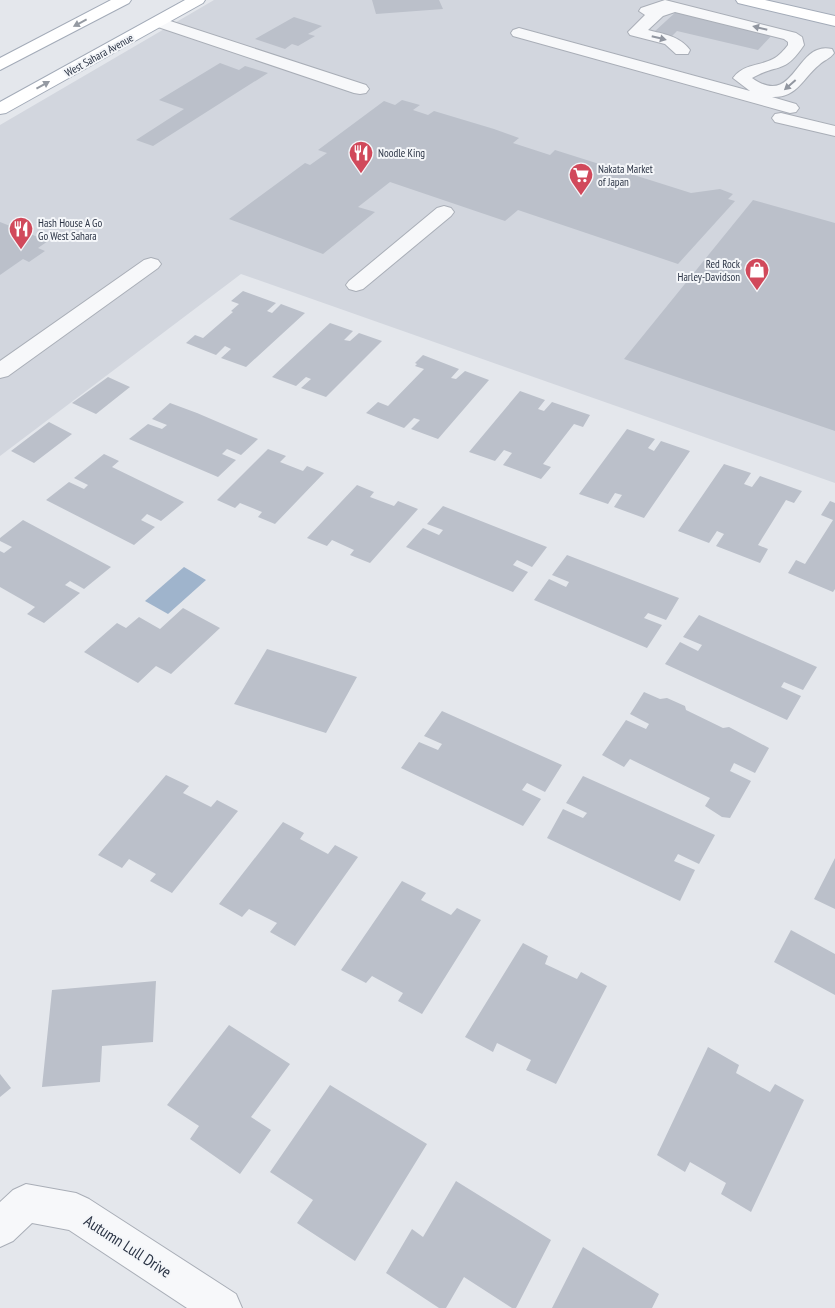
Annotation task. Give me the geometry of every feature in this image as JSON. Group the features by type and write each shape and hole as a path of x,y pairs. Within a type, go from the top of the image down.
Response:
{"main road":[{"path":"0,65 123,0"},
{"name":"West Sahara Avenue","path":"0,109 197,0"},
{"path":"744,0 835,21"},
{"path":"802,0 835,7"}],"street":[{"path":"647,11 665,5 790,36 796,40 796,44 782,60 775,64 757,68 742,78 747,83 769,92 786,89 812,61 826,53"},
{"path":"682,50 671,41 636,32 661,11 669,8 688,10"},
{"path":"158,22 360,89"},
{"path":"519,33 785,113 835,132"},
{"path":"356,285 444,212"},
{"path":"0,371 151,264"},
{"name":"Autumn Lull Drive","path":"13,1215 76,1212 222,1308"}],"shaded area":[{"path":"214,0 835,0 835,483 241,274 0,456 0,125"}],"water":[{"path":"184,567 206,580 168,614 145,601"}],"building":[{"path":"372,0 439,0 443,9 376,14"},
{"path":"678,10 774,33 758,50 677,31 671,37 654,32"},
{"path":"294,17 322,26 308,34 315,36 298,46 292,44 285,49 255,39"},
{"path":"220,63 239,70 245,66 268,73 153,146 136,140 184,109 159,100"},
{"path":"402,100 420,105 413,110 428,115 434,111 494,129 519,138 513,143 550,155 555,150 691,193 720,189 733,194 728,199 735,201 678,264 518,210 505,221 390,182 358,207 375,212 323,254 229,219 305,163 310,165 327,153 318,150 384,101 395,105"},
{"name":"Red Rock Harley-Davidson","path":"753,200 835,223 835,431 624,359"},
{"name":"Hash House A Go Go West Sahara","path":"0,222 48,241 38,248 45,251 29,262 23,259 0,275"},
{"path":"243,291 276,303 267,311 272,313 281,304 305,313 246,367 221,358 231,349 225,346 216,355 186,343 195,335 203,338 233,312 231,311 239,304 231,301"},
{"path":"330,323 353,331 344,340 350,341 359,333 382,341 326,397 301,388 311,379 306,377 296,386 272,377"},
{"path":"423,355 459,369 451,378 456,379 465,371 489,380 438,439 411,429 420,420 414,418 404,428 366,413 378,402 388,406 424,369 415,366 417,364 415,363"},
{"path":"108,377 130,387 96,414 72,403"},
{"path":"520,391 545,400 538,409 544,411 552,402 590,415 583,427 574,424 543,464 551,467 541,479 503,465 512,453 504,450 495,461 469,452"},
{"path":"170,403 258,439 241,455 227,449 222,454 236,460 218,477 129,439 148,424 162,429 167,425 152,419"},
{"path":"49,422 72,434 34,463 11,451"},
{"path":"627,429 655,439 648,448 654,451 661,441 690,451 644,518 614,507 622,495 615,493 608,504 579,494"},
{"path":"268,449 286,456 280,462 303,471 307,466 324,473 275,524 258,517 262,512 240,503 235,508 217,500"},
{"path":"104,454 119,461 112,467 184,502 161,521 147,514 141,520 155,527 134,545 46,500 69,482 84,489 88,485 74,478"},
{"path":"724,464 751,473 744,484 752,487 760,476 802,491 794,503 786,500 758,545 768,549 760,563 716,546 724,534 717,531 709,543 678,531"},
{"path":"357,485 374,492 370,497 394,506 398,501 418,509 370,563 350,555 354,550 332,540 327,546 307,538"},
{"path":"830,501 835,503 835,589 833,592 788,573 796,560 805,564 833,520 821,515"},
{"path":"443,506 547,547 532,567 517,560 513,565 528,572 513,592 406,547 423,528 439,535 443,530 427,524"},
{"path":"23,520 111,567 84,589 70,581 65,585 80,593 44,623 27,614 35,607 0,587 0,551 4,553 12,547 0,541 0,538"},
{"path":"567,555 679,598 666,620 648,613 644,618 662,625 647,648 534,600 549,579 566,587 569,582 552,575"},
{"path":"183,608 220,628 171,674 156,666 138,683 84,652 117,623 126,628 139,617 160,629"},
{"path":"699,615 817,667 803,690 784,682 781,687 801,696 787,720 665,664 680,642 698,651 702,645 683,637"},
{"path":"267,649 357,677 326,733 234,704"},
{"path":"644,692 660,699 667,698 685,706 686,710 723,728 729,727 769,748 755,773 734,763 730,771 751,781 730,818 722,817 705,806 710,798 630,759 624,767 602,755 626,720 646,729 649,724 630,714"},
{"path":"442,711 562,765 545,792 527,783 522,790 541,799 523,826 401,768 419,742 438,750 442,744 424,736"},
{"path":"166,775 189,786 183,793 211,807 217,800 238,811 172,893 150,881 156,874 129,859 122,868 98,855"},
{"path":"583,776 715,835 699,864 678,854 674,861 695,870 680,901 547,838 563,809 583,818 587,813 566,803"},
{"path":"283,822 304,833 300,839 328,854 335,845 358,857 295,946 270,932 277,923 249,909 242,917 219,904"},
{"path":"835,858 835,909 814,899"},
{"path":"402,881 426,893 421,900 451,915 457,908 481,920 422,1014 398,1001 403,993 372,976 366,983 341,970"},
{"path":"791,930 835,954 835,995 774,962"},
{"path":"523,943 548,956 545,964 577,979 581,972 607,986 556,1084 526,1070 531,1060 497,1043 493,1052 465,1037"},
{"path":"156,981 153,1042 102,1046 100,1082 42,1087 52,990"},
{"path":"229,1025 290,1064 251,1117 271,1130 240,1174 190,1139 199,1126 167,1105"},
{"path":"708,1047 739,1065 736,1073 770,1092 775,1084 804,1100 751,1212 721,1194 726,1183 690,1162 685,1172 657,1155"},
{"path":"0,1074 11,1088 0,1097"},
{"path":"330,1085 427,1144 355,1261 297,1223 313,1200 270,1172"},
{"path":"456,1181 551,1240 516,1308 512,1308 464,1277 446,1308 439,1308 386,1273 412,1229 423,1237"},
{"path":"583,1247 659,1294 652,1308 552,1308"}],"place":[{"name":"Noodle King","path":"361,174"},
{"name":"Nakata Market of Japan","path":"581,196"},
{"name":"Hash House A Go Go West Sahara","path":"21,250"},
{"name":"Red Rock Harley-Davidson","path":"757,291"}]}
